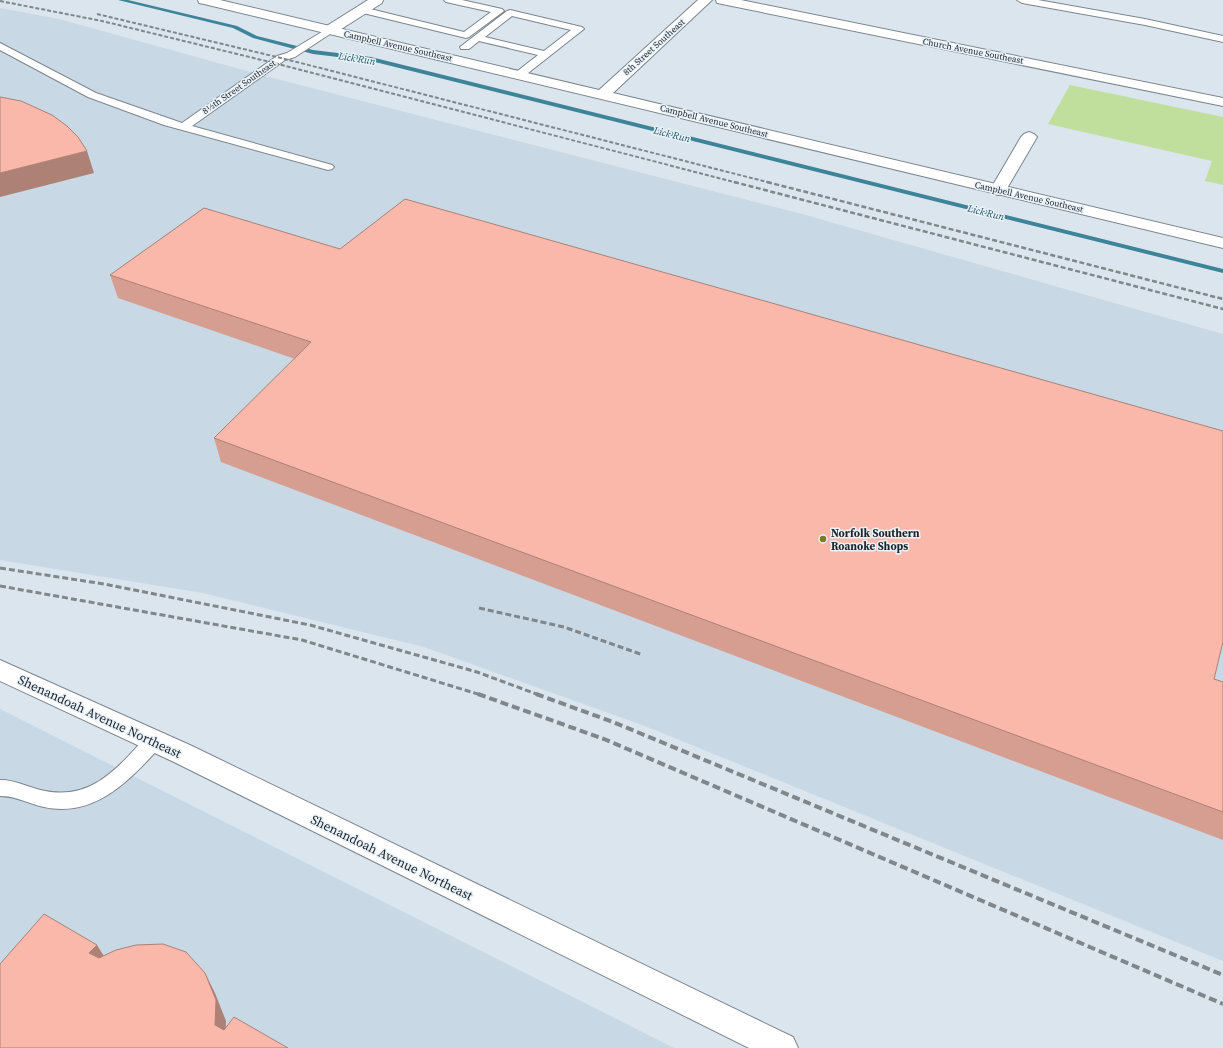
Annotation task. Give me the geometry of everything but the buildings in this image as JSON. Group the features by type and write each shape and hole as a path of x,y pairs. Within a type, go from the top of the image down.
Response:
{"street":[{"name":"Campbell Avenue Southeast","path":"204,0 1223,243"},
{"name":"8½th Street Southeast","path":"330,30 377,0"},
{"name":"8th Street Southeast","path":"602,94 706,0"},
{"name":"Church Avenue Southeast","path":"722,0 1223,102"},
{"path":"998,190 1029,137"},
{"name":"Shenandoah Avenue Northeast","path":"0,670 154,741 782,1048"}],"lane":[{"path":"362,10 466,35 499,11 449,0"},
{"path":"1022,0 1145,22 1223,39"},
{"path":"465,47 510,14 579,30 519,75"},
{"name":"8½th Street Southeast","path":"184,127 278,60 291,55 330,30"},
{"path":"478,38 546,54"},
{"path":"0,46 87,94 184,127 328,167"},
{"path":"0,788 13,787 44,799 72,801 94,795 117,781 154,741"}],"shaded area":[{"path":"0,8 59,19 269,77 802,214 1223,334 1223,961 645,726 424,647 203,593 0,560"},
{"path":"0,709 674,1048 0,1048"}],"green space":[{"path":"1070,85 1223,117 1223,185 1205,181 1212,161 1048,124"}],"waterway":[{"name":"Lick Run","path":"121,0 235,27 255,37 313,52 371,59 1223,271"}],"railway":[{"path":"0,1 102,21 274,63 738,183"},
{"path":"97,14 281,58 771,183"},
{"path":"734,182 1223,309"},
{"path":"767,182 1223,299"},
{"path":"0,568 104,584 310,625 477,672 539,695"},
{"path":"0,586 302,640 480,695"},
{"path":"479,608 564,627 643,655"},
{"path":"536,694 613,722 1223,975"},
{"path":"480,695 604,739 1223,1004"}],"place":[{"name":"Norfolk Southern Roanoke Shops","path":"823,539"}]}
